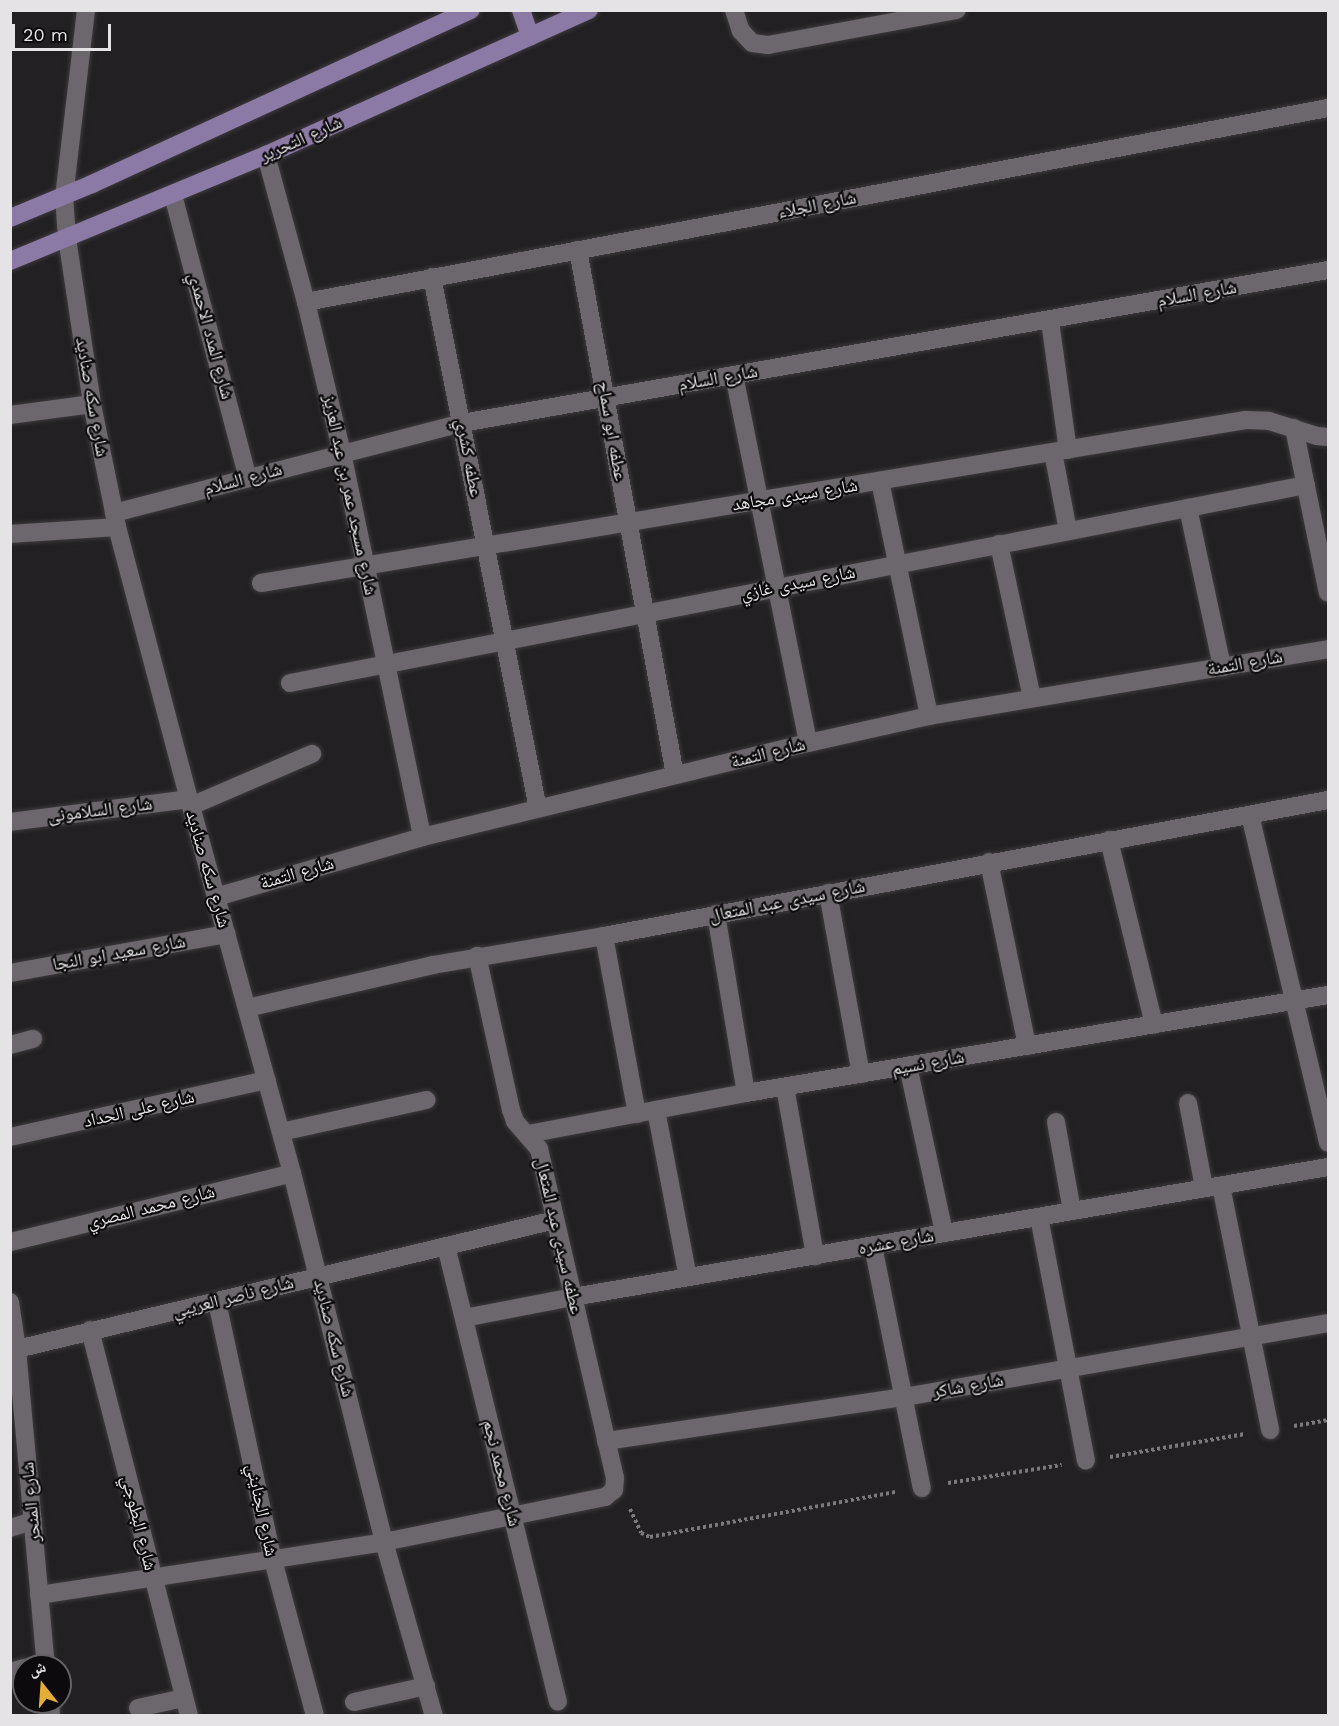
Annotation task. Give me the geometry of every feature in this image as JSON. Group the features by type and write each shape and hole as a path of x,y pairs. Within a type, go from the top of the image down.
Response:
{"main road":[{"path":"10,218 64,196 471,10"},
{"path":"521,10 530,36"},
{"name":"شارع التحرير","path":"10,261 266,155 589,10"}],"street":[{"name":"شارع سكه صناديد","path":"86,10 64,196 67,238 92,404 116,520 190,803 292,1173 384,1542 434,1716"},
{"path":"734,10 741,31 752,43 768,45 957,10"},
{"name":"شارع الجلاء","path":"306,302 432,276 1329,108"},
{"name":"شارع مسجد عمر بن عبد العزيز","path":"266,155 306,302 342,453 422,837"},
{"name":"شارع المدد الاحمدي","path":"173,195 248,478"},
{"name":"عطفه ابو سماح","path":"578,250 675,775"},
{"name":"شارع السلام","path":"10,534 116,520 248,478 462,423 1329,270"},
{"name":"عطفه كشري","path":"432,276 538,809"},
{"path":"1050,321 1068,531"},
{"path":"734,375 807,743"},
{"path":"10,416 92,404"},
{"name":"شارع سيدى مجاهد","path":"261,583 1246,420 1269,422 1317,436 1329,437"},
{"path":"1294,428 1329,594"},
{"path":"880,481 929,716"},
{"name":"شارع سيدى غازي","path":"290,682 1306,486"},
{"path":"1188,508 1222,667"},
{"path":"999,544 1032,698"},
{"name":"شارع التمنة","path":"216,897 422,837 807,743 929,716 1329,649"},
{"name":"شارع السلامونى","path":"10,822 190,803 312,754"},
{"name":"شارع سيدى عبد المتعال","path":"247,1008 477,956 604,936 1329,800"},
{"path":"1250,815 1329,1143"},
{"path":"1109,840 1154,1025"},
{"path":"989,862 1027,1046"},
{"path":"828,893 861,1074"},
{"path":"716,914 746,1093"},
{"name":"شارع سعيد ابو النجا","path":"10,973 226,934"},
{"path":"604,936 636,1113"},
{"name":"عطفه سيدى عبد المتعال","path":"477,956 511,1110 515,1121 539,1149 615,1478 614,1490"},
{"name":"شارع نسيم","path":"528,1134 746,1093 1329,995"},
{"path":"10,1045 33,1039"},
{"path":"908,1066 944,1233"},
{"name":"شارع على الحداد","path":"10,1137 267,1080"},
{"path":"785,1087 815,1256"},
{"path":"281,1132 427,1100"},
{"path":"1188,1103 1252,1337 1270,1430"},
{"path":"656,1110 688,1277"},
{"path":"1056,1122 1072,1211"},
{"name":"شارع عشره","path":"464,1318 573,1297 1329,1167"},
{"name":"شارع محمد المصري","path":"10,1242 292,1173"},
{"path":"1039,1217 1086,1461"},
{"name":"شارع ناصر العريبي","path":"17,1349 555,1220"},
{"name":"شارع محمد نجم","path":"446,1246 558,1701"},
{"path":"873,1246 922,1488"},
{"name":"شارع المنحر","path":"10,1302 17,1349 16,1412 33,1521 41,1654"},
{"name":"شارع الجنايني","path":"217,1302 273,1560 315,1716"},
{"name":"شارع شاكر","path":"606,1441 904,1397 1329,1323"},
{"name":"شارع البطوجي","path":"90,1330 186,1707"},
{"path":"39,1595 384,1542 605,1497 614,1490"},
{"path":"10,1528 33,1521"},
{"path":"354,1702 426,1686"},
{"path":"138,1708 186,1707"}],"path":[{"path":"614,1490 630,1508 641,1533 650,1537 922,1488 1329,1420"}]}
